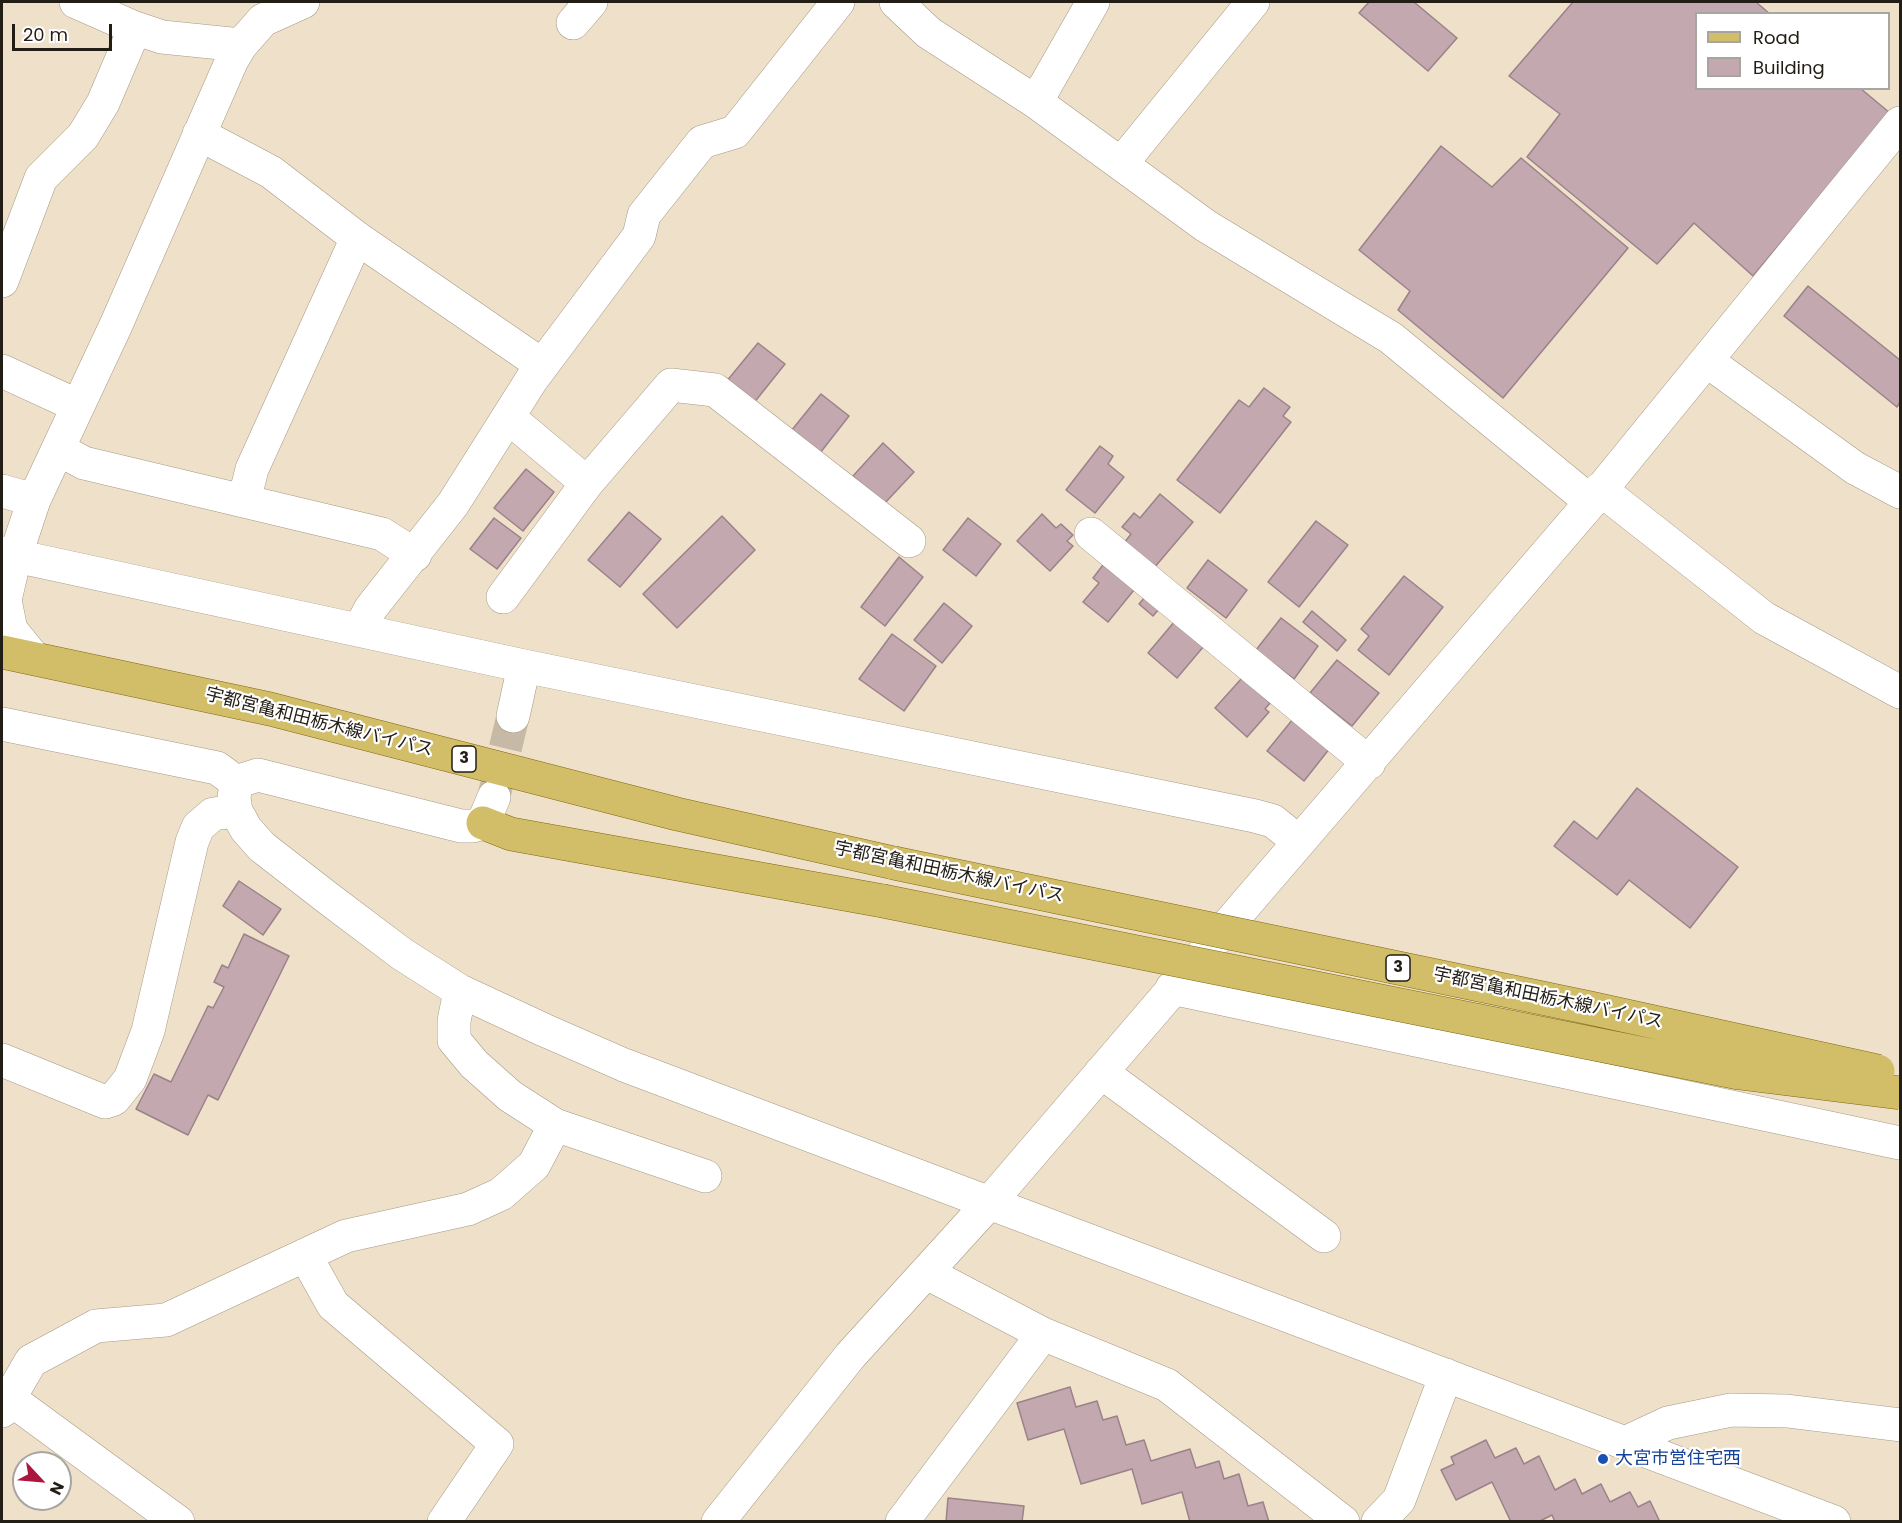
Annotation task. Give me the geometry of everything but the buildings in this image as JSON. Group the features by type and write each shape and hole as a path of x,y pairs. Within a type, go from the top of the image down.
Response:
{"main road":[{"name":"宇都宮亀和田栃木線バイパス","path":"17,655 270,709 677,814 894,863 1590,1008 1900,1076"},
{"path":"489,810 510,834 883,901 1739,1073 1900,1093"}],"street":[{"path":"76,2 135,28 185,41 241,45"},
{"path":"17,655 5,600 8,555 241,45 263,20 303,2"},
{"path":"359,630 371,608 453,504 542,365 639,236 644,215 702,142 735,132 838,2"},
{"path":"896,2 929,33 1036,102 1206,226 1390,338 1596,495 1764,618 1900,692"},
{"path":"1036,102 1093,2"},
{"path":"1121,164 1253,2"},
{"path":"2,281 41,178 84,136 103,103 135,28"},
{"path":"718,1521 850,1356 990,1202 1172,988 1369,763 1596,495 1900,123"},
{"path":"199,134 271,172 357,238 542,365"},
{"path":"244,501 252,470 357,238"},
{"path":"1707,361 1855,468 1900,492"},
{"path":"2,371 78,406"},
{"path":"503,597 587,483 671,385 715,390 909,541"},
{"path":"508,417 587,483"},
{"path":"58,449 84,463 382,534 415,555"},
{"path":"2,491 34,500"},
{"path":"1091,534 1369,763"},
{"path":"8,555 524,666 1255,816 1274,822 1299,842"},
{"path":"513,716 524,666"},
{"path":"2,724 217,768 236,797 246,829 262,847 402,954 460,991 624,1065 1834,1521"},
{"path":"2,1060 105,1102 114,1099 130,1078 148,1030 192,842 198,827 236,797 258,775 462,826 489,810"},
{"path":"1172,988 1900,1143"},
{"path":"460,991 454,1021 454,1040 474,1064 510,1096 555,1125 705,1176"},
{"path":"1101,1072 1324,1236"},
{"path":"178,1521 6,1405 31,1361 96,1326 166,1320 346,1236 468,1209 501,1194 534,1165 555,1125"},
{"path":"305,1255 333,1305 497,1444 444,1521"},
{"path":"927,1273 1043,1334 1167,1385 1343,1521"},
{"path":"902,1521 1043,1334"},
{"path":"1378,1521 1399,1500 1446,1375"},
{"path":"1625,1443 1668,1423 1731,1410 1786,1411 1900,1425"}],"tunnel":[{"path":"494,796 513,716"}],"place":[{"name":"大宮市営住宅西","path":"1603,1459"}]}
